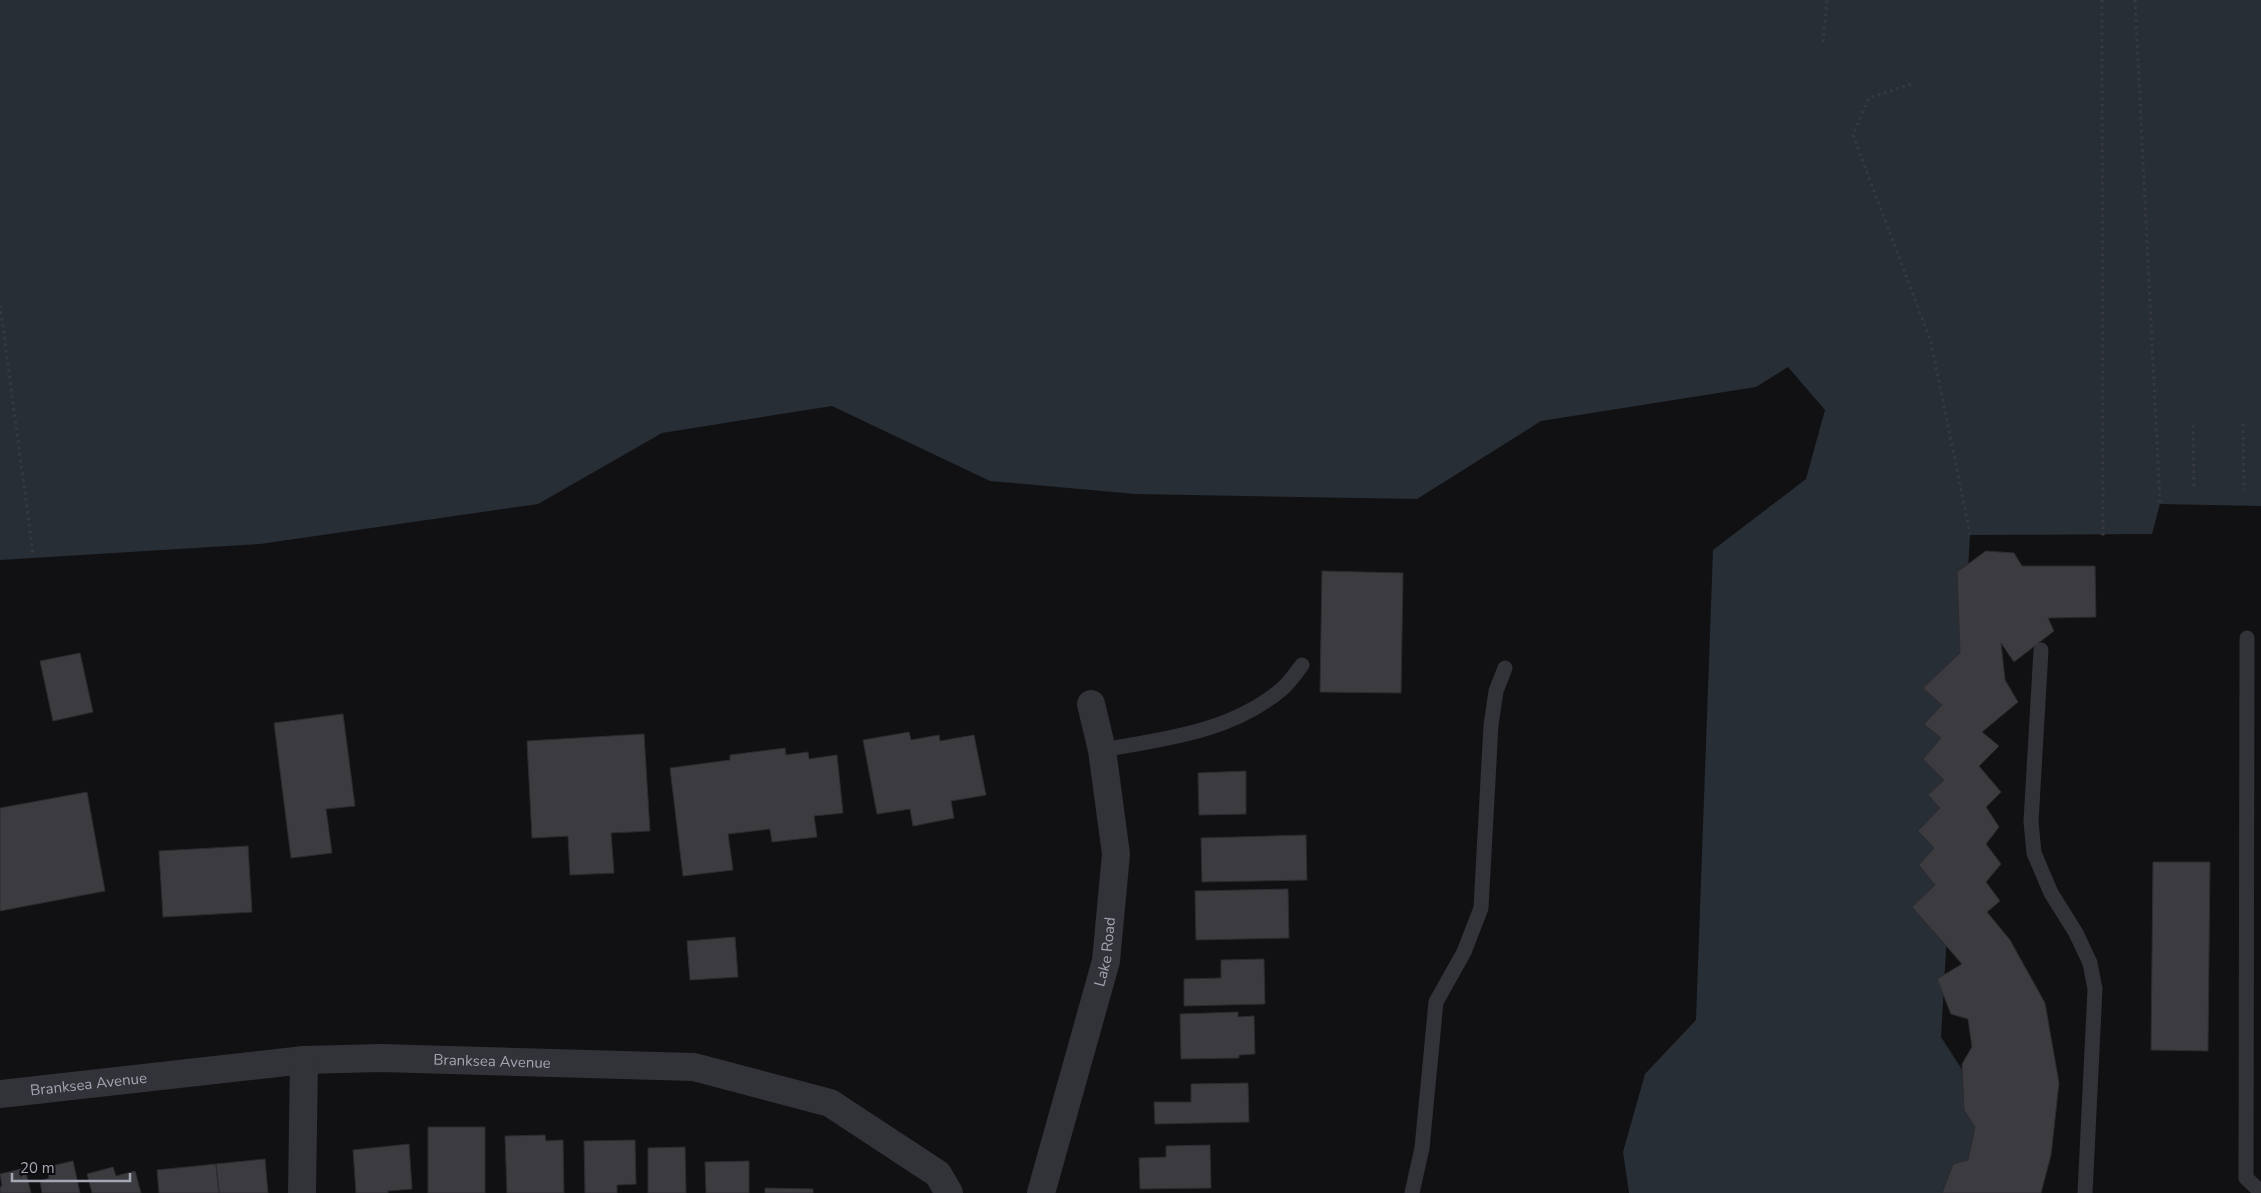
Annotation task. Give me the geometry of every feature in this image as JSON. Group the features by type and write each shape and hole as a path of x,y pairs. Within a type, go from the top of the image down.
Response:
{"street":[{"name":"Lake Road","path":"1041,1193 1106,961 1116,854 1102,750 1091,704"},
{"name":"Branksea Avenue","path":"0,1094 304,1060 381,1058 694,1068 830,1103 938,1174 949,1193"},
{"path":"302,1193 304,1060"}],"lane":[{"path":"2248,638 2246,1178 2261,1192"},
{"path":"2041,650 2031,822 2034,853 2051,893 2076,934 2090,963 2095,989 2085,1193"},
{"path":"1102,750 1187,734 1221,725 1258,708 1284,688 1302,665"},
{"path":"1412,1193 1422,1148 1436,1002 1464,952 1481,908 1491,724 1496,691 1505,668"}],"path":[{"path":"1823,42 1827,0"},
{"path":"2102,0 2103,537"},
{"path":"2135,0 2160,504"},
{"path":"1911,84 1869,98 1853,135 1930,342 1970,534"},
{"path":"0,305 34,554"},
{"path":"2243,424 2244,490"},
{"path":"2193,425 2194,490"}],"shaded area":[{"path":"0,0 2261,0 2261,506 2160,504 2152,534 1970,535 1941,1037 1981,1099 1986,1193 1629,1193 1623,1152 1645,1074 1696,1020 1713,550 1806,479 1825,410 1788,367 1756,387 1541,421 1417,499 1135,494 990,481 832,406 662,433 538,504 260,544 0,560"}],"building":[{"path":"1986,551 2014,553 2022,566 2095,566 2096,617 2048,618 2054,631 2014,662 2001,643 2005,680 2018,702 1982,732 1999,746 1979,766 2001,792 1986,807 1999,827 1986,844 2001,864 1986,882 2000,901 1987,912 2010,940 2045,1003 2059,1083 2051,1155 2041,1193 1942,1193 1953,1164 1968,1160 1975,1127 1964,1110 1962,1064 1972,1047 1968,1019 1951,1014 1937,979 1962,964 1912,907 1935,885 1919,865 1934,848 1918,831 1940,808 1928,795 1944,780 1923,759 1941,738 1924,724 1942,705 1923,688 1960,653 1957,572"},
{"path":"1322,571 1403,573 1401,693 1320,692"},
{"path":"80,653 93,712 53,721 40,661"},
{"path":"343,714 355,806 326,809 332,853 291,858 274,723"},
{"path":"909,732 911,740 939,735 940,741 974,735 986,795 951,801 954,818 913,826 910,809 877,814 863,740"},
{"path":"644,734 650,831 611,833 614,873 570,875 568,836 532,838 527,741"},
{"path":"785,748 786,755 808,752 809,759 837,755 843,813 814,816 817,837 772,842 770,829 728,834 733,870 683,876 670,768 730,760 730,755"},
{"path":"1246,771 1246,814 1199,815 1198,773"},
{"path":"87,792 105,891 0,911 0,808"},
{"path":"1306,835 1307,880 1202,882 1201,838"},
{"path":"248,846 252,912 163,917 159,851"},
{"path":"2153,862 2210,862 2208,1051 2151,1050"},
{"path":"1288,889 1289,938 1196,940 1195,891"},
{"path":"735,937 738,977 690,980 687,941"},
{"path":"1264,959 1265,1004 1184,1006 1184,979 1221,978 1221,960"},
{"path":"1238,1012 1238,1017 1254,1016 1255,1054 1239,1055 1239,1058 1181,1059 1180,1014"},
{"path":"1248,1083 1249,1122 1155,1124 1154,1102 1191,1102 1191,1084"},
{"path":"428,1127 485,1127 485,1193 428,1193"},
{"path":"545,1135 546,1141 563,1140 564,1193 507,1193 505,1136"},
{"path":"635,1140 636,1184 617,1185 617,1193 585,1193 584,1141"},
{"path":"409,1144 412,1189 388,1191 388,1193 356,1193 353,1150"},
{"path":"1210,1145 1211,1188 1140,1189 1139,1158 1166,1157 1166,1146"},
{"path":"685,1147 686,1193 648,1193 648,1148"},
{"path":"265,1159 268,1193 219,1193 216,1164"},
{"path":"73,1161 80,1193 42,1193 40,1181 49,1178 47,1167"},
{"path":"749,1161 749,1193 706,1193 705,1162"},
{"path":"216,1164 219,1193 159,1193 157,1170"},
{"path":"113,1167 116,1176 135,1171 141,1193 92,1193 87,1174"},
{"path":"25,1168 31,1193 0,1193 0,1187 2,1186 0,1174"},
{"path":"765,1188 813,1189 813,1193 765,1193"}]}
